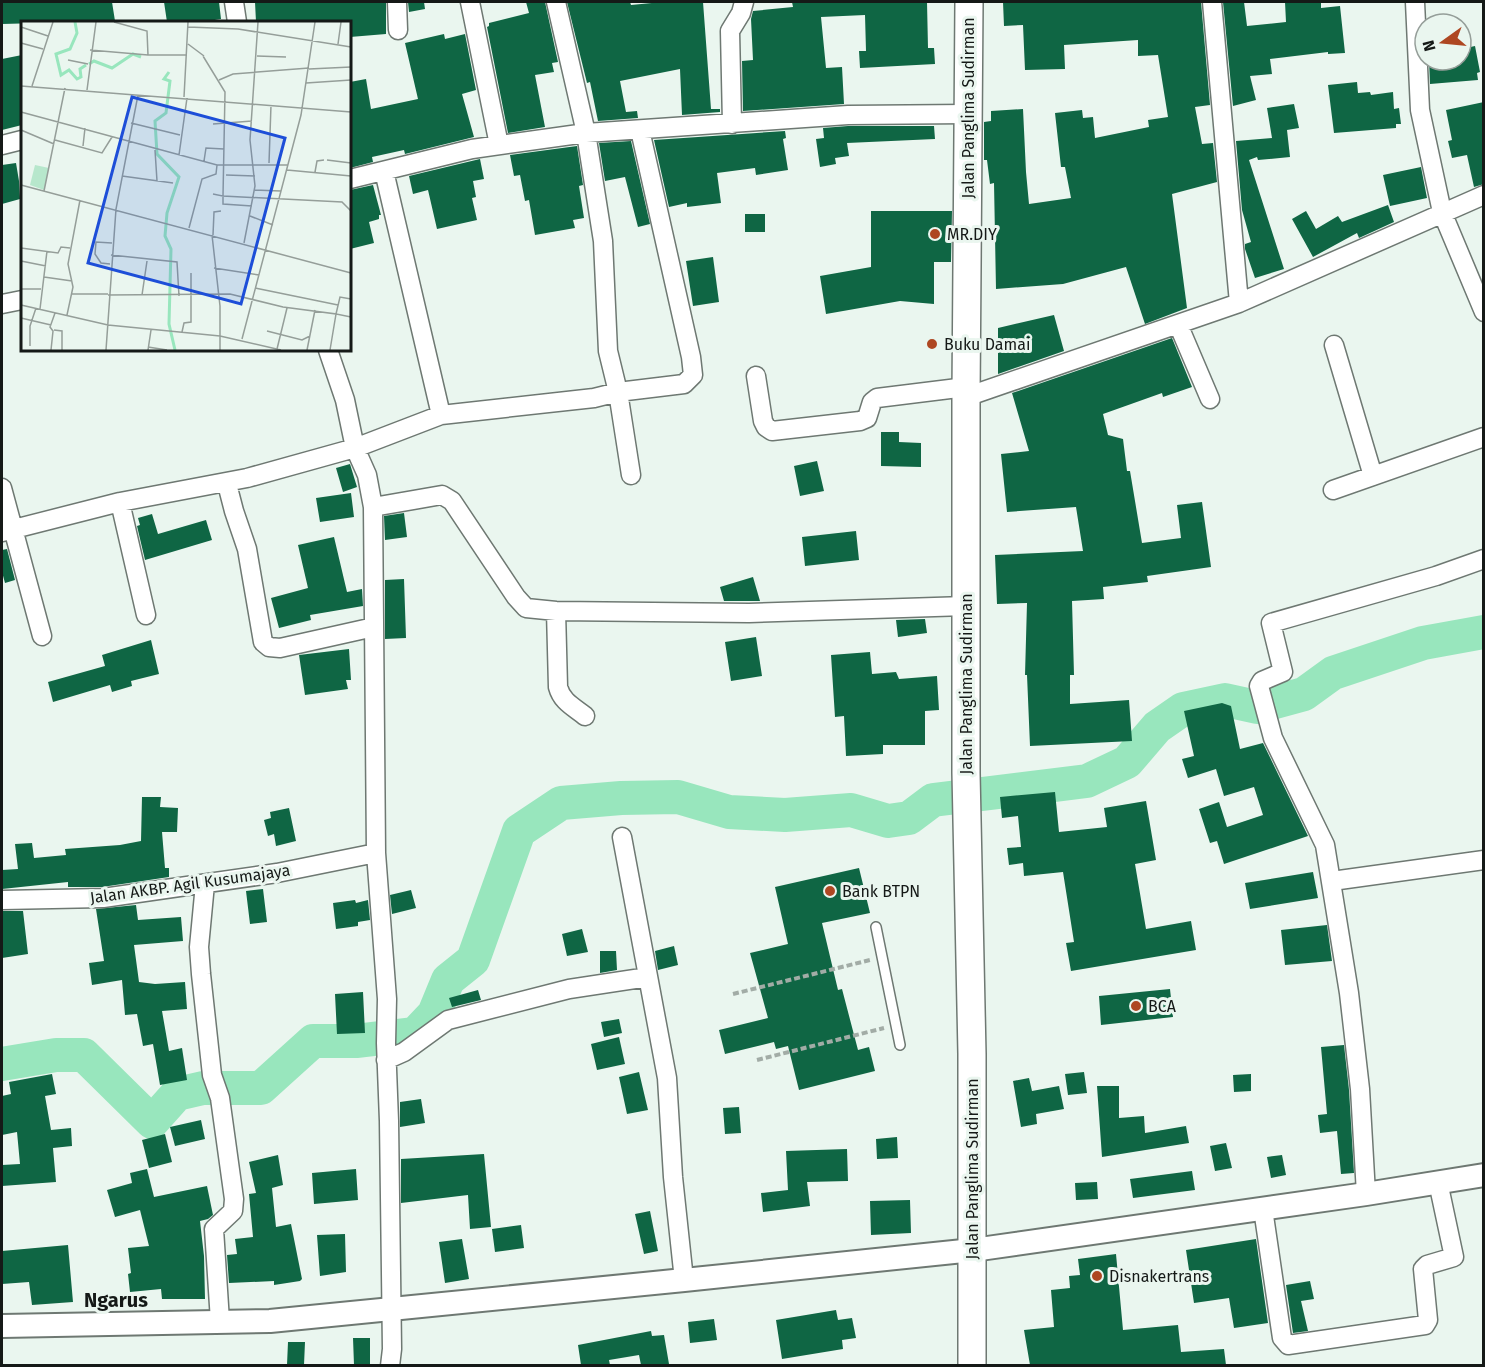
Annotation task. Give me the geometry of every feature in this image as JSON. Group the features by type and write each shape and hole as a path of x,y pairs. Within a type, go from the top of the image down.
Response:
{"main road":[{"name":"Jalan Panglima Sudirman","path":"969,2 966,773 973,1250 972,1365"}],"street":[{"path":"234,2 237,21"},
{"path":"397,2 398,30"},
{"path":"470,2 499,145"},
{"path":"556,2 586,133 603,241 608,351 618,392 631,475"},
{"path":"732,124 730,31 740,16 744,2"},
{"path":"1212,2 1239,303"},
{"path":"1415,2 1420,110 1442,212 1484,312"},
{"path":"351,179 472,149 586,133 848,115 968,114"},
{"path":"7,531 120,502 226,484 355,448 441,414 594,398 618,392 684,384 693,375 691,357 640,130"},
{"path":"2,145 21,140"},
{"path":"384,171 441,414"},
{"path":"756,375 763,421 766,427 772,430 860,421 867,418 872,402 877,398 966,392 1239,303 1484,195"},
{"path":"2,304 21,300"},
{"path":"1178,324 1210,399"},
{"path":"1334,345 1373,476"},
{"path":"328,351 345,400 355,448 367,475 373,507 376,853 387,999 386,1052 392,1309 390,1365"},
{"path":"1333,490 1484,437"},
{"path":"226,484 247,549 263,642 269,647 280,648 374,627"},
{"path":"2,488 7,531 42,636"},
{"path":"373,507 442,495 452,501 520,603 526,608 556,611 749,613 966,606"},
{"path":"120,502 146,615"},
{"path":"1366,1194 1360,1089 1349,993 1325,845 1270,729 1259,686 1262,681 1283,672 1271,623 1436,576 1484,559"},
{"path":"556,611 560,694 564,700 585,716"},
{"path":"622,837 667,1078 684,1280"},
{"name":"Jalan AKBP. Agil Kusumajaya","path":"2,900 103,898 277,873 376,853"},
{"path":"1332,881 1484,860"},
{"path":"205,884 199,947 212,1075 220,1098 234,1199 233,1211 214,1229 220,1321"},
{"path":"386,1052 404,1052 448,1020 569,989 648,977"},
{"path":"2,1326 270,1321 684,1280 973,1250 1484,1175"},
{"path":"1263,1209 1282,1338 1288,1345 1389,1331 1425,1325 1428,1320 1423,1269 1427,1265 1454,1257 1438,1182"}],"lane":[{"path":"876,927 900,1045"}],"path":[{"path":"733,994 882,957"},
{"path":"757,1060 896,1025"}],"building":[{"path":"2,2 112,2 115,21 21,21 21,23 2,24"},
{"path":"164,2 219,2 221,19 167,21"},
{"path":"255,2 386,2 386,34 351,37 351,21 256,21"},
{"path":"408,2 424,2 425,9 409,12"},
{"path":"526,2 545,2 558,62 552,63 554,72 535,75 545,127 508,133 487,27 489,23 529,13"},
{"path":"567,2 630,2 631,5 703,2 711,109 720,109 720,112 682,115 680,69 620,81 626,112 637,111 638,118 598,121 590,82 587,83"},
{"path":"792,2 927,2 928,48 934,48 935,64 860,68 859,51 866,51 865,15 821,17 826,68 842,67 844,104 743,111 742,61 753,60 751,19 753,11 793,7"},
{"path":"1003,2 1201,2 1210,105 1195,107 1202,144 1213,143 1217,182 1172,194 1187,308 1145,324 1126,267 1063,284 996,289 994,183 990,184 987,160 984,160 984,122 991,121 991,111 1023,109 1029,204 1071,198 1065,167 1061,167 1055,113 1082,110 1083,118 1093,117 1095,138 1149,127 1148,120 1168,117 1158,55 1138,56 1138,40 1064,45 1065,69 1025,70 1023,25 1004,26"},
{"path":"1223,2 1244,2 1247,26 1286,22 1285,2 1321,2 1321,8 1340,6 1345,53 1328,54 1328,52 1270,59 1272,74 1250,76 1256,100 1233,106"},
{"path":"444,34 445,39 465,34 476,90 462,94 474,137 405,154 404,150 372,157 373,162 351,168 351,82 366,79 371,109 418,99 405,43"},
{"path":"1473,46 1475,46 1480,72 1477,73 1478,80 1430,84 1430,72 1473,72"},
{"path":"21,55 21,125 2,130 2,59"},
{"path":"1357,82 1358,93 1370,92 1371,95 1393,92 1394,109 1399,108 1401,124 1396,124 1396,128 1334,133 1328,85"},
{"path":"1484,102 1484,184 1474,187 1467,155 1452,158 1448,141 1452,140 1446,110"},
{"path":"1294,104 1299,128 1287,130 1290,157 1258,160 1257,157 1249,160 1284,269 1255,278 1245,249 1245,244 1251,242 1242,210 1236,141 1272,138 1267,108"},
{"path":"934,126 935,139 847,143 849,156 835,158 836,164 820,167 816,139 824,138 823,128"},
{"path":"785,131 786,138 783,139 788,170 756,175 755,168 717,173 721,203 687,207 687,203 669,207 654,140"},
{"path":"631,141 650,224 638,227 625,177 605,181 599,143"},
{"path":"577,146 583,185 579,186 584,218 573,220 575,228 535,235 529,200 525,201 520,175 514,176 510,155"},
{"path":"480,159 484,179 473,181 476,197 472,198 477,220 437,229 428,190 413,194 409,176"},
{"path":"16,163 20,199 2,204 2,165"},
{"path":"1421,167 1427,198 1390,206 1383,175"},
{"path":"373,185 381,215 379,219 369,222 374,243 351,249 351,190"},
{"path":"1388,205 1394,222 1359,238 1357,233 1313,257 1292,219 1306,211 1316,229 1338,216 1342,222"},
{"path":"871,211 952,211 951,262 934,262 934,304 900,301 826,314 820,276 871,267"},
{"path":"745,214 765,214 765,232 745,232"},
{"path":"713,257 719,302 693,306 686,261"},
{"path":"1054,315 1064,351 998,374 998,328"},
{"path":"1172,338 1192,387 1163,397 1162,393 1103,414 1108,435 1123,439 1127,471 1130,471 1142,543 1181,538 1177,505 1202,502 1211,567 1147,576 1148,582 1103,587 1104,599 1072,601 1074,675 1070,675 1070,704 1129,700 1132,741 1030,746 1027,675 1025,675 1027,603 997,604 995,555 1083,551 1076,507 1007,512 1001,454 1029,451 1012,393"},
{"path":"881,432 899,432 899,442 921,443 921,467 881,466"},
{"path":"817,461 824,491 800,496 794,466"},
{"path":"350,464 357,487 343,492 336,468"},
{"path":"351,493 354,517 320,522 316,498"},
{"path":"404,513 407,537 385,540 384,516"},
{"path":"152,514 158,534 206,520 212,540 145,560 137,526 140,525 138,518"},
{"path":"856,531 859,560 805,566 802,537"},
{"path":"334,537 347,592 362,589 363,606 310,615 311,620 279,628 271,598 308,588 298,545"},
{"path":"7,549 15,580 5,583 2,572 2,550"},
{"path":"753,577 760,601 724,601 720,587"},
{"path":"404,579 406,638 385,639 385,580"},
{"path":"925,619 927,633 898,637 896,620"},
{"path":"756,637 762,676 731,681 725,642"},
{"path":"151,640 159,674 131,681 132,686 112,692 110,685 53,702 48,682 105,666 102,655"},
{"path":"349,649 351,680 346,680 348,689 305,695 299,655"},
{"path":"870,652 872,674 896,672 899,679 937,676 939,710 925,711 925,745 883,745 883,754 846,756 844,716 835,717 831,655"},
{"path":"1222,703 1231,706 1240,749 1263,743 1308,836 1224,864 1217,841 1210,843 1199,809 1219,802 1227,827 1263,815 1254,787 1224,796 1216,769 1188,778 1182,759 1194,756 1184,711"},
{"path":"1055,792 1059,832 1107,827 1104,808 1146,801 1156,860 1135,864 1146,929 1191,921 1196,950 1071,971 1066,943 1074,942 1063,872 1024,876 1023,863 1009,865 1007,848 1021,847 1018,816 1002,818 1000,797"},
{"path":"142,797 161,797 160,807 178,808 177,832 162,832 165,868 169,868 169,877 102,887 68,887 68,882 2,889 2,870 18,869 15,844 32,843 34,858 66,855 65,849 141,841"},
{"path":"289,808 296,841 276,846 274,834 268,836 264,820 271,818 270,812"},
{"path":"859,868 870,913 822,923 838,990 842,989 858,1050 869,1047 875,1071 799,1090 788,1046 776,1049 774,1042 725,1054 719,1030 768,1018 750,953 788,944 775,887"},
{"path":"1313,872 1318,898 1250,909 1245,883"},
{"path":"263,889 267,922 250,924 246,891"},
{"path":"411,890 416,908 392,914 390,895"},
{"path":"355,900 356,903 368,900 370,920 358,922 358,926 336,929 333,903"},
{"path":"136,905 138,920 181,917 183,941 134,945 139,982 155,984 185,982 187,1009 162,1011 169,1051 182,1048 187,1080 160,1085 153,1044 143,1046 137,1014 125,1015 122,980 92,985 89,963 104,961 96,909"},
{"path":"2,911 23,911 28,954 2,958"},
{"path":"1327,925 1332,961 1285,965 1281,930"},
{"path":"582,929 588,952 567,956 562,934"},
{"path":"674,946 678,965 658,970 655,951"},
{"path":"600,951 616,951 617,970 600,973"},
{"name":"BCA","path":"1170,989 1173,1017 1101,1025 1099,996"},
{"path":"478,990 481,1000 452,1007 449,998"},
{"path":"363,992 365,1033 337,1034 335,994"},
{"path":"619,1019 622,1033 604,1037 601,1022"},
{"path":"619,1037 625,1064 597,1070 591,1044"},
{"path":"1344,1045 1354,1173 1341,1174 1337,1131 1320,1133 1318,1115 1327,1114 1321,1047"},
{"path":"639,1072 648,1110 627,1114 619,1077"},
{"path":"1084,1072 1087,1093 1068,1095 1065,1074"},
{"path":"52,1074 56,1094 45,1096 51,1130 71,1128 72,1146 53,1148 56,1182 2,1186 2,1165 20,1164 17,1132 2,1135 2,1096 11,1094 9,1082"},
{"path":"1251,1074 1251,1091 1234,1092 1233,1075"},
{"path":"1029,1078 1032,1091 1059,1086 1064,1109 1036,1114 1037,1124 1021,1127 1013,1081"},
{"path":"1097,1086 1119,1086 1119,1118 1144,1116 1145,1133 1186,1126 1189,1143 1102,1157"},
{"path":"421,1099 425,1123 400,1127 400,1102"},
{"path":"739,1107 741,1133 725,1134 723,1108"},
{"path":"201,1120 205,1139 175,1146 170,1127"},
{"path":"165,1134 172,1162 149,1168 142,1140"},
{"path":"897,1137 898,1158 877,1159 876,1139"},
{"path":"1226,1143 1232,1168 1215,1171 1210,1146"},
{"path":"847,1149 848,1181 807,1182 810,1206 763,1212 761,1193 788,1190 786,1151"},
{"path":"484,1154 491,1227 470,1229 468,1195 401,1203 401,1159"},
{"path":"278,1155 283,1185 272,1188 276,1227 291,1224 302,1279 274,1285 274,1281 229,1283 227,1255 237,1254 235,1239 253,1237 249,1194 256,1193 249,1162"},
{"path":"1282,1155 1286,1175 1271,1178 1267,1157"},
{"path":"147,1169 154,1197 207,1186 213,1215 200,1221 205,1299 162,1299 161,1289 130,1292 128,1274 131,1273 128,1248 149,1246 140,1210 115,1217 107,1190 132,1183 130,1173"},
{"path":"356,1169 358,1200 314,1204 312,1173"},
{"path":"1192,1171 1195,1190 1133,1198 1130,1179"},
{"path":"1097,1182 1098,1199 1076,1200 1075,1183"},
{"path":"910,1200 911,1233 871,1235 870,1201"},
{"path":"650,1211 658,1251 644,1254 635,1214"},
{"path":"521,1225 524,1248 495,1252 492,1229"},
{"path":"345,1234 346,1272 320,1276 317,1235"},
{"path":"462,1239 469,1279 445,1283 439,1242"},
{"path":"1256,1239 1268,1323 1234,1328 1229,1298 1194,1303 1186,1250"},
{"path":"68,1245 73,1302 32,1305 29,1282 2,1284 2,1251"},
{"path":"1116,1254 1123,1330 1178,1325 1181,1352 1224,1349 1226,1365 1030,1365 1024,1330 1054,1327 1051,1290 1070,1288 1069,1276 1080,1275 1078,1259"},
{"path":"1310,1281 1314,1299 1301,1301 1308,1331 1293,1333 1286,1285"},
{"path":"836,1310 838,1320 852,1318 856,1338 842,1340 843,1349 782,1359 776,1320"},
{"path":"714,1319 717,1340 690,1343 688,1322"},
{"path":"651,1331 652,1336 664,1335 669,1364 641,1365 639,1355 609,1360 610,1365 581,1365 578,1345"},
{"path":"353,1338 370,1338 370,1365 354,1365"},
{"path":"288,1342 305,1342 304,1365 287,1365"}],"waterway":[{"path":"2,1064 56,1055 84,1055 152,1122 177,1094 203,1088 261,1088 313,1041 356,1041 415,1034 434,1014 448,980 473,960 519,831 561,803 621,798 678,797 729,812 785,815 851,810 888,821 909,818 933,800 1087,781 1127,762 1157,727 1183,709 1225,700 1257,707 1304,694 1333,673 1423,643 1484,632"}],"place":[{"name":"MR.DIY","path":"935,234"},
{"name":"Buku Damai","path":"932,344"},
{"name":"Bank BTPN","path":"830,891"},
{"name":"BCA","path":"1136,1006"},
{"name":"Disnakertrans","path":"1097,1276"}],"district":[{"name":"Ngarus","path":"116,1300"}]}
